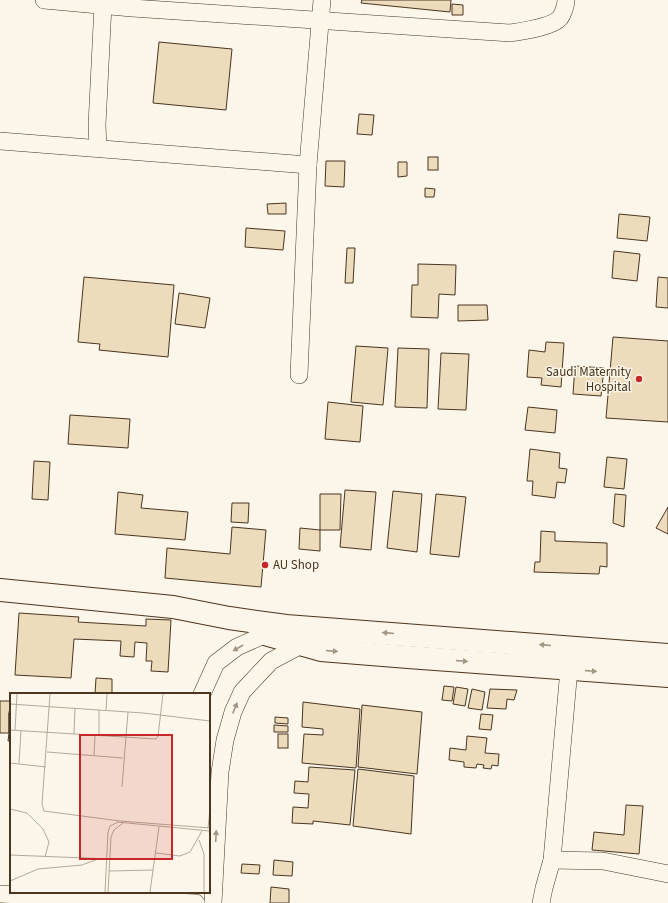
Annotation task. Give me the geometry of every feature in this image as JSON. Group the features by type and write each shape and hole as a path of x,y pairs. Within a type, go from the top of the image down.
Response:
{"street":[{"path":"44,0 104,6 132,4 319,21 511,34 547,25 560,18 566,5 566,0"},
{"path":"299,375 308,165 319,21 322,0"},
{"path":"98,148 97,126 104,6"},
{"path":"0,141 308,165"},
{"path":"0,590 173,607 229,618 286,626 668,655"},
{"path":"229,618 265,634 321,650 408,658 668,676"},
{"path":"202,693 216,663 237,648 265,634 286,626"},
{"path":"213,903 220,772 225,740 233,712 242,692 270,661 301,645 323,628"},
{"path":"408,658 409,635"},
{"path":"541,903 552,860 569,669"},
{"path":"552,860 603,861 668,874"},
{"path":"0,894 129,902 196,903"}],"building":[{"path":"362,0 451,0 450,12 361,3"},
{"path":"452,4 463,5 463,15 452,15"},
{"path":"159,42 232,49 226,110 153,103"},
{"path":"359,114 374,115 372,135 357,134"},
{"path":"428,157 438,157 438,170 428,170"},
{"path":"326,161 345,161 344,187 325,186"},
{"path":"398,162 407,162 407,176 398,177"},
{"path":"425,188 435,189 434,197 425,197"},
{"path":"286,203 286,214 268,214 267,204"},
{"path":"619,214 650,217 647,241 617,238"},
{"path":"246,228 285,231 283,250 245,247"},
{"path":"347,248 355,248 353,283 345,283"},
{"path":"614,251 640,254 637,281 612,278"},
{"path":"418,264 456,265 455,295 439,294 438,318 411,317 412,285 418,285"},
{"path":"84,277 174,285 168,357 99,350 100,344 78,342"},
{"path":"658,277 668,278 668,308 656,307"},
{"path":"179,293 210,298 205,328 175,324"},
{"path":"458,305 487,305 488,320 458,321"},
{"name":"Saudi Maternity Hospital","path":"613,337 668,341 668,422 606,418"},
{"path":"546,342 564,343 561,387 541,385 542,378 527,377 529,350 545,352"},
{"path":"356,346 388,348 383,405 351,402"},
{"path":"398,348 429,349 427,408 395,407"},
{"path":"441,353 469,354 466,410 438,409"},
{"path":"575,366 604,368 601,396 573,394"},
{"path":"328,402 363,406 360,442 325,439"},
{"path":"528,407 557,410 555,433 525,430"},
{"path":"70,415 130,419 128,448 68,444"},
{"path":"530,449 560,453 559,468 567,469 565,483 557,482 555,498 532,495 533,481 527,481"},
{"path":"607,457 627,459 624,489 604,487"},
{"path":"34,461 50,462 48,500 32,499"},
{"path":"345,490 376,492 371,550 340,547"},
{"path":"393,491 422,494 417,552 387,548"},
{"path":"118,492 143,495 141,508 188,512 185,540 115,534"},
{"path":"320,494 341,494 340,530 320,530"},
{"path":"436,494 466,497 459,557 430,554"},
{"path":"615,494 626,495 624,527 613,523"},
{"path":"232,503 249,503 248,523 231,522"},
{"path":"668,507 668,534 656,528"},
{"path":"232,527 266,530 261,587 165,578 167,548 230,554"},
{"path":"300,528 320,530 320,551 299,549"},
{"path":"541,531 555,532 555,541 607,543 607,567 600,566 599,574 534,572 535,562 540,562"},
{"path":"19,613 79,617 78,622 146,626 146,619 171,620 168,672 151,671 152,661 146,661 147,643 135,642 134,657 120,656 121,641 74,639 71,678 15,675"},
{"path":"96,678 112,679 112,693 95,693"},
{"path":"444,686 454,687 452,701 442,700"},
{"path":"456,687 468,689 465,706 453,704"},
{"path":"472,689 485,692 482,710 468,708"},
{"path":"490,689 517,690 514,700 507,699 506,709 487,708"},
{"path":"0,701 10,701 9,733 0,733"},
{"path":"303,702 360,709 356,768 302,763 304,734 323,735 323,729 302,727"},
{"path":"362,705 422,712 417,774 358,767"},
{"path":"10,713 10,741 8,741"},
{"path":"481,714 493,715 491,730 479,729"},
{"path":"275,717 288,718 288,724 275,723"},
{"path":"274,725 288,726 288,732 274,732"},
{"path":"278,734 288,734 288,748 278,748"},
{"path":"467,736 487,738 485,753 499,754 498,766 492,765 491,769 483,768 484,765 477,764 476,768 464,767 464,762 449,760 450,748 466,750"},
{"path":"309,767 355,770 350,825 313,821 313,824 292,823 293,807 308,808 309,794 294,793 295,781 308,782"},
{"path":"358,769 414,776 411,834 353,826"},
{"path":"626,805 643,806 639,854 592,850 594,832 624,835"},
{"path":"274,860 293,862 292,876 273,875"},
{"path":"242,864 260,865 259,874 241,873"},
{"path":"271,887 289,889 289,903 270,903"}],"place":[{"name":"Saudi Maternity Hospital","path":"639,379"},
{"name":"AU Shop","path":"265,565"}]}
